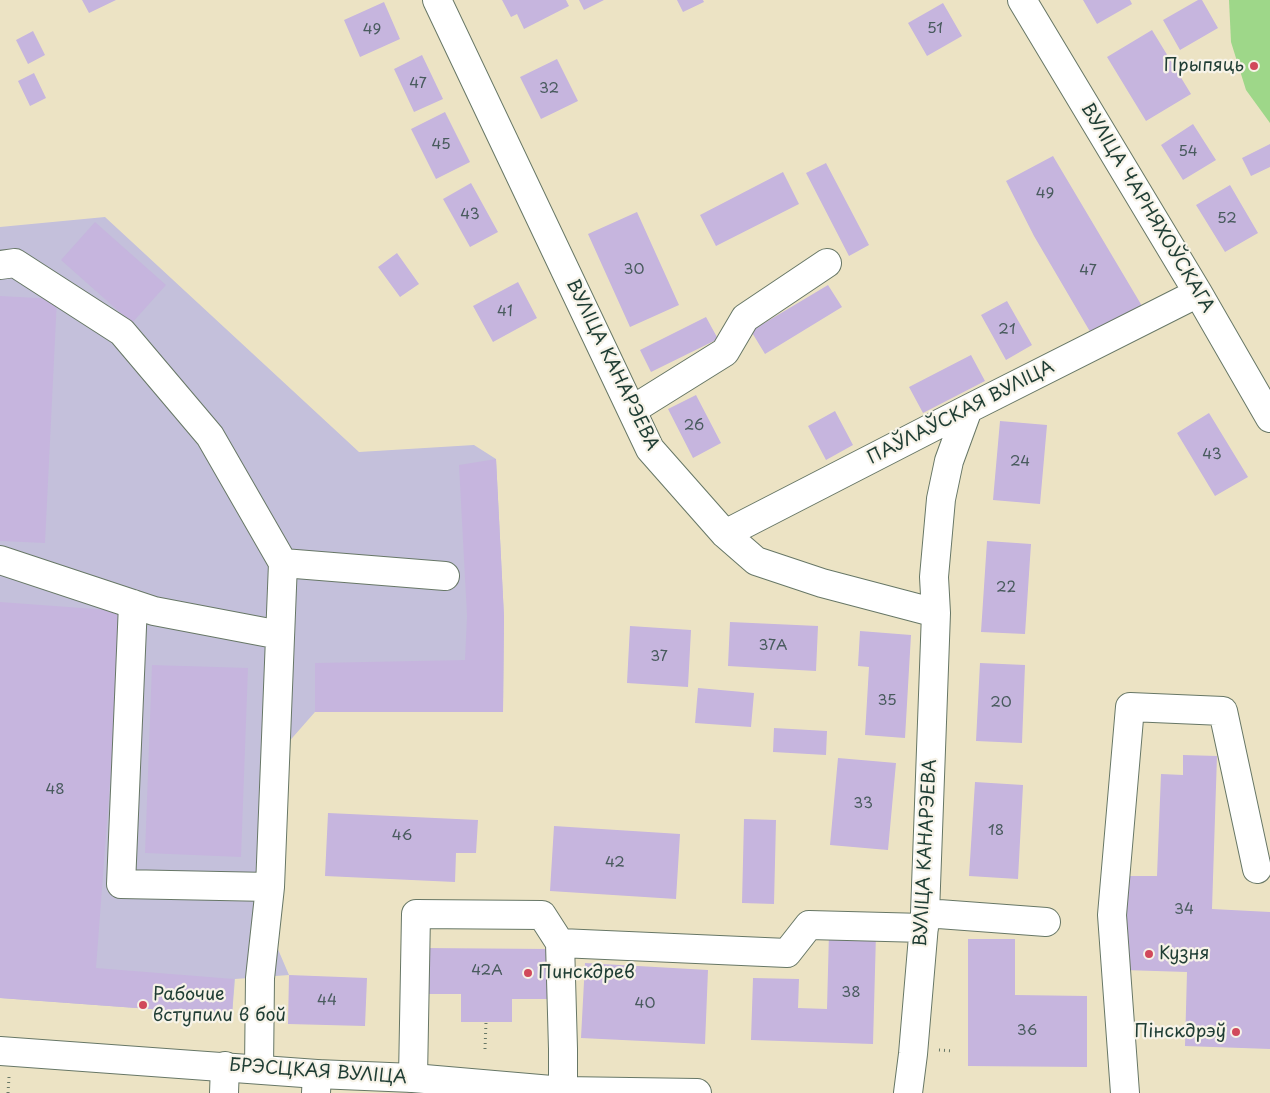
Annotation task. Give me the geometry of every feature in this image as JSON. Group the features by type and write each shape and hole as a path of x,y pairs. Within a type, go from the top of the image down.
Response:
{"street":[{"name":"ВУЛІЦА КАНАРЭЕВА","path":"437,0 650,449 725,534 756,561 822,583 936,613"},
{"name":"ВУЛІЦА ЧАРНЯХОЎСКАГА","path":"1022,0 1198,293 1270,418"},
{"path":"0,265 14,263 122,332 210,436 283,563 270,886 260,978 260,1069"},
{"path":"632,410 724,352 745,318 827,263"},
{"name":"ПАЎЛАЎСКАЯ ВУЛІЦА","path":"725,534 1198,293"},
{"name":"ВУЛІЦА КАНАРЭЕВА","path":"908,1093 924,921 936,613 934,577 941,499 949,461 968,409"},
{"path":"0,560 154,611 280,635"},
{"path":"283,563 445,576"},
{"path":"133,604 121,884 270,886"},
{"path":"1125,1093 1112,915 1130,707 1223,711 1257,869"},
{"path":"413,1078 416,914 542,915 560,943 563,1049 562,1091"},
{"path":"560,943 787,953 809,925 924,921 1046,922"},
{"name":"БРЭСЦКАЯ ВУЛІЦА","path":"0,1051 224,1080 260,1069 316,1083 413,1078 562,1091 697,1093"}],"path":[{"path":"485,1049 486,1022"}],"shaded area":[{"path":"105,217 359,452 474,445 496,459 504,617 503,712 315,712 286,745 277,947 289,975 235,979 232,1015 0,998 0,227"}],"green space":[{"name":"Прыпяць","path":"1229,0 1270,0 1270,123 1246,90 1231,42"}],"building":[{"path":"82,0 116,0 89,13"},
{"path":"502,0 566,0 569,6 524,29 517,14 511,17"},
{"path":"579,0 604,0 584,10"},
{"path":"677,0 703,0 704,2 683,12"},
{"path":"1083,0 1130,0 1132,4 1097,24"},
{"path":"1198,0 1202,0 1218,28 1180,50 1163,20"},
{"path":"384,2 400,39 360,57 344,20"},
{"path":"943,3 962,36 927,56 908,23"},
{"path":"1152,30 1191,94 1146,121 1107,57"},
{"path":"33,31 45,55 28,64 16,40"},
{"path":"422,55 443,99 414,112 394,69"},
{"path":"557,59 578,101 541,119 520,77"},
{"path":"34,73 46,98 30,106 18,81"},
{"path":"445,112 470,162 436,179 411,129"},
{"path":"1193,124 1216,160 1183,180 1161,145"},
{"path":"1270,144 1270,167 1251,176 1242,158"},
{"path":"1053,156 1142,306 1092,335 1034,236 1006,181"},
{"path":"826,163 869,245 849,256 806,173"},
{"path":"783,172 799,204 716,246 700,215"},
{"path":"471,183 498,232 470,247 443,199"},
{"path":"1230,185 1258,233 1225,252 1196,205"},
{"path":"637,212 679,305 630,327 588,234"},
{"path":"95,222 166,285 132,323 61,260"},
{"path":"397,253 419,284 400,297 378,267"},
{"path":"518,282 537,318 493,342 473,306"},
{"path":"828,285 842,307 765,354 751,331"},
{"path":"0,296 57,299 45,543 0,541"},
{"path":"1007,301 1032,345 1006,360 981,315"},
{"path":"706,317 718,339 651,372 640,350"},
{"path":"971,355 985,381 923,413 909,387"},
{"path":"696,395 721,443 693,458 668,409"},
{"path":"835,411 853,445 826,460 808,426"},
{"path":"1209,413 1248,477 1215,496 1177,433"},
{"path":"1000,421 1047,425 1040,504 993,500"},
{"path":"496,459 504,617 503,712 315,712 315,663 465,660 467,616 459,465"},
{"path":"987,541 1031,544 1025,634 981,632"},
{"path":"0,602 123,611 96,968 234,979 232,1015 0,998"},
{"path":"730,622 818,626 816,671 728,666"},
{"path":"630,626 691,630 688,687 627,683"},
{"path":"860,631 911,635 905,738 865,735 869,667 858,666"},
{"path":"980,663 1025,665 1022,743 976,741"},
{"path":"152,665 248,668 241,857 145,853"},
{"path":"698,688 754,693 751,727 695,723"},
{"path":"774,728 827,731 826,755 773,752"},
{"path":"1183,755 1217,756 1212,909 1270,912 1270,1049 1185,1046 1187,972 1124,970 1128,876 1157,876 1161,774 1183,775"},
{"path":"838,758 896,763 888,850 830,845"},
{"path":"975,782 1023,785 1018,879 969,876"},
{"path":"328,813 478,820 476,853 456,853 455,882 325,876"},
{"path":"744,819 776,820 774,904 742,903"},
{"path":"554,826 680,834 676,899 550,891"},
{"path":"829,932 876,934 873,1044 751,1040 753,978 799,979 798,1008 827,1009"},
{"path":"968,939 1015,939 1015,995 1087,996 1087,1067 968,1066"},
{"path":"424,948 550,949 549,999 512,999 512,1022 461,1022 461,994 424,994"},
{"path":"585,963 708,970 705,1044 581,1038"},
{"path":"289,975 367,978 365,1026 288,1024"}],"place":[{"name":"Прыпяць","path":"1254,66"},
{"name":"Кузня","path":"1149,954"},
{"name":"Пинскдрев","path":"528,973"},
{"name":"Рабочие вступили в бой","path":"143,1005"},
{"name":"Пінскдрэў","path":"1236,1032"}]}
